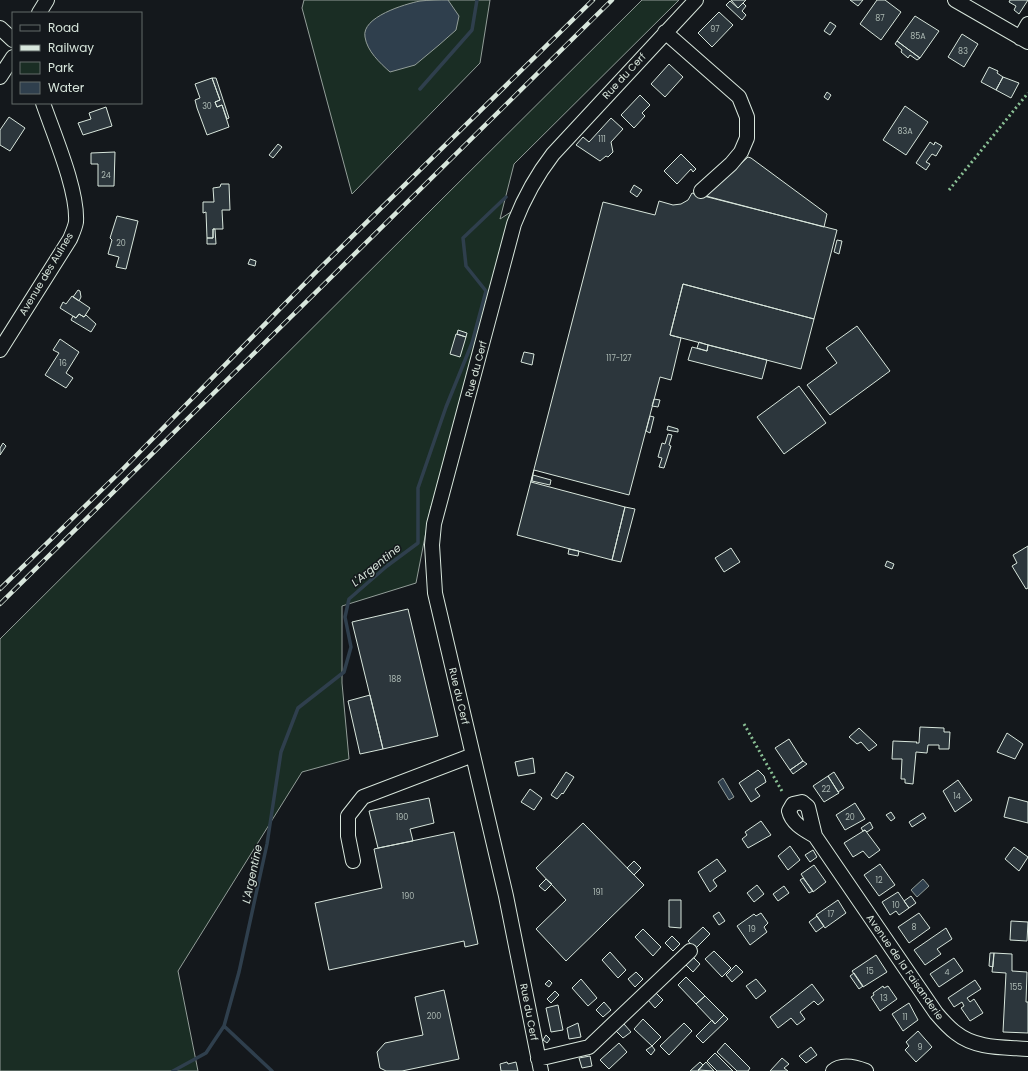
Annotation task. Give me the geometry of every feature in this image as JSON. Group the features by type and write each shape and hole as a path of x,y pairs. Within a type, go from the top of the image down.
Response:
{"street":[{"path":"40,12 47,0"},
{"name":"Rue du Cerf","path":"690,951 589,1047 540,1065 506,896 435,593 432,545 434,524 510,237 525,196 537,175 553,154 696,0"},
{"path":"955,0 1024,40 1028,24"},
{"path":"0,28 12,39"},
{"path":"665,32 739,97 747,116 747,138 741,152 732,164 701,191"},
{"path":"0,77 12,59"},
{"name":"Avenue des Aulnes","path":"0,350 70,239 76,224 76,209 73,193 43,104"},
{"path":"353,862 348,836 348,816 363,797 473,754"},
{"name":"Avenue de la Faisanderie","path":"815,836 936,1013 956,1033 971,1042 988,1046 1028,1049"},
{"path":"833,1071 837,1067 843,1066 854,1067 866,1071"}],"green space":[{"path":"304,0 490,0 480,63 352,194 302,8"},
{"path":"642,0 679,0 514,164 500,219 514,210 436,501 431,506 416,583 342,606 342,683 349,759 302,772 178,971 198,1071 0,1071 0,639"}],"water":[{"path":"448,0 459,16 456,30 415,65 390,72 371,52 366,42 366,30 370,23 377,18 395,8 420,1"},
{"path":"723,778 734,797 729,800 718,782"},
{"path":"923,879 929,886 917,897 911,890"}],"building":[{"path":"731,0 746,0 738,8"},
{"path":"850,0 863,0 858,6"},
{"path":"877,0 885,0 901,12 881,40 860,24"},
{"path":"1010,0 1028,0 1019,14 1014,10 1016,6 1009,2"},
{"path":"730,1 738,8 743,3 746,6 742,11 746,15 742,20 726,5"},
{"path":"719,12 733,25 712,47 698,33"},
{"path":"915,16 939,31 920,58 897,41"},
{"path":"830,22 836,26 830,35 824,31"},
{"path":"962,34 978,44 964,67 948,57"},
{"path":"897,41 920,58 917,60 910,55 908,58 895,44"},
{"path":"669,64 683,77 665,97 651,84"},
{"path":"989,67 998,71 997,73 1003,77 996,90 981,82"},
{"path":"1003,77 1019,83 1011,98 996,90"},
{"path":"212,78 220,100 215,102 217,107 222,105 229,127 207,135 195,100 200,98 195,84"},
{"path":"212,78 216,78 229,118 227,119 222,105 217,107 215,102 220,100"},
{"path":"827,92 831,95 828,100 824,97"},
{"path":"640,95 650,105 642,113 645,116 634,128 621,115"},
{"path":"905,106 928,122 906,155 883,140"},
{"path":"106,107 112,126 83,135 78,123 91,119 89,113"},
{"path":"9,117 25,128 10,151 0,145 0,130"},
{"path":"611,118 623,129 611,142 613,152 608,157 606,156 600,161 576,145 583,137 589,142"},
{"path":"930,142 934,145 935,142 942,146 936,156 932,154 926,162 930,164 926,170 916,163"},
{"path":"278,144 282,147 273,158 269,155"},
{"path":"115,152 114,186 98,186 98,164 91,164 91,153"},
{"path":"681,154 696,169 693,172 691,169 677,184 664,171"},
{"path":"748,157 827,214 824,227 706,196"},
{"path":"221,184 229,184 230,210 222,210 223,229 213,229 213,238 207,238 206,212 203,213 203,202 214,202 213,188 220,187"},
{"path":"634,185 642,190 637,197 630,192"},
{"path":"692,193 837,230 814,319 683,284 670,335 681,338 671,380 660,377 629,495 534,470 531,482 625,507 612,560 517,535 603,202 655,215 659,201 673,205 681,204 688,200"},
{"path":"117,216 138,221 126,269 116,267 119,257 108,254 112,240 110,238"},
{"path":"213,229 215,229 216,244 207,244 207,238 213,238"},
{"path":"837,240 842,241 839,254 834,252"},
{"path":"250,259 256,261 255,266 248,264"},
{"path":"683,284 814,319 801,369 670,335"},
{"path":"78,290 80,291 81,297 79,301 73,297"},
{"path":"72,296 90,308 84,317 79,314 76,318 60,308 63,302 66,304"},
{"path":"79,314 84,317 86,315 96,324 91,332 71,320 73,316 76,318"},
{"path":"857,326 890,371 830,415 807,385 837,363 826,348"},
{"path":"458,330 467,333 466,337 457,334"},
{"path":"456,334 466,337 460,357 450,354"},
{"path":"60,339 79,352 66,373 73,378 66,388 45,375 59,353 53,350"},
{"path":"699,342 708,345 707,351 697,348"},
{"path":"708,345 767,360 762,379 688,360 692,347 707,351"},
{"path":"524,352 534,354 532,365 521,362"},
{"path":"799,386 826,423 784,454 757,417"},
{"path":"654,399 660,400 658,407 652,406"},
{"path":"650,416 654,417 650,433 646,431"},
{"path":"668,426 678,429 678,432 667,430"},
{"path":"668,434 672,435 669,445 671,446 664,468 659,467 662,458 658,457 662,443 665,444"},
{"path":"3,443 6,446 0,455 0,448"},
{"path":"533,475 551,480 550,485 532,481"},
{"path":"625,507 635,509 621,562 612,560"},
{"path":"1028,546 1028,588 1026,589 1012,566 1017,563 1013,555"},
{"path":"731,548 740,562 724,572 715,558"},
{"path":"569,549 579,551 578,556 568,554"},
{"path":"887,561 894,564 892,569 885,566"},
{"path":"408,609 438,736 383,749 352,622"},
{"path":"370,695 383,749 360,754 348,701"},
{"path":"920,727 944,728 944,732 950,732 949,749 939,749 939,745 928,745 927,753 916,752 913,784 905,783 905,779 901,779 902,759 892,759 893,741 919,743"},
{"path":"859,728 877,745 869,751 861,742 857,744 849,737"},
{"path":"1007,733 1023,744 1015,759 997,752"},
{"path":"789,739 803,761 790,770 775,748"},
{"path":"533,758 535,773 518,776 515,762"},
{"path":"803,761 807,764 793,774 790,770"},
{"path":"758,770 764,776 766,782 755,789 760,796 751,802 739,783"},
{"path":"566,772 574,777 563,794 562,793 557,799 551,795"},
{"path":"834,772 844,788 838,792 828,776"},
{"path":"828,776 839,793 824,802 813,786"},
{"path":"958,780 972,800 955,812 943,791"},
{"path":"530,789 542,798 534,810 521,802"},
{"path":"1009,797 1028,802 1028,823 1004,817"},
{"path":"429,798 434,823 410,829 413,841 378,848 369,811"},
{"path":"855,803 865,819 845,830 836,815"},
{"path":"891,812 895,818 891,821 886,815"},
{"path":"923,813 926,818 912,827 909,822"},
{"path":"761,821 771,835 748,848 742,839 747,835 745,832"},
{"path":"870,822 873,828 867,832 865,830 863,831 861,828"},
{"path":"583,823 644,885 566,961 536,929 566,900 536,868"},
{"path":"865,830 880,850 869,858 863,851 853,857 844,843"},
{"path":"454,832 478,944 465,947 464,941 329,970 315,903 382,888 374,849"},
{"path":"790,846 800,860 788,870 778,856"},
{"path":"1014,847 1028,857 1019,871 1005,859"},
{"path":"813,850 817,857 810,862 805,855"},
{"path":"717,859 726,871 713,880 717,886 710,892 698,872"},
{"path":"634,861 641,868 634,875 627,868"},
{"path":"880,864 895,885 879,896 864,875"},
{"path":"814,865 826,882 813,892 801,874"},
{"path":"803,878 813,891 809,893 800,880"},
{"path":"546,879 552,884 545,891 539,886"},
{"path":"757,885 764,894 754,902 747,893"},
{"path":"784,886 789,893 778,901 773,894"},
{"path":"898,892 909,908 899,915 896,911 890,915 882,902"},
{"path":"911,896 916,903 909,908 904,901"},
{"path":"669,900 681,900 681,928 669,927"},
{"path":"838,900 846,913 825,928 816,915"},
{"path":"719,912 725,921 719,925 713,916"},
{"path":"761,913 768,923 764,927 767,932 750,945 737,926 754,914 756,916"},
{"path":"919,913 930,928 909,943 898,927"},
{"path":"817,916 824,926 816,932 809,922"},
{"path":"1011,921 1028,922 1027,941 1010,940"},
{"path":"703,927 710,934 695,949 688,941"},
{"path":"946,928 952,939 937,949 941,954 925,965 914,950"},
{"path":"643,929 661,947 653,956 635,937"},
{"path":"672,936 680,944 673,951 665,943"},
{"path":"714,951 731,968 722,977 705,959"},
{"path":"610,952 626,970 618,978 602,960"},
{"path":"990,953 994,953 993,967 989,966"},
{"path":"994,953 1012,954 1012,971 1027,972 1026,1002 1028,1002 1028,1033 1003,1032 1006,973 992,972"},
{"path":"876,955 887,972 863,987 852,971"},
{"path":"693,957 700,964 693,972 685,964"},
{"path":"954,958 963,971 939,987 930,974"},
{"path":"736,965 743,972 732,982 726,975"},
{"path":"636,972 643,979 635,987 628,979"},
{"path":"854,973 863,986 859,989 850,976"},
{"path":"686,977 705,996 696,1004 678,985"},
{"path":"581,979 597,998 588,1006 572,988"},
{"path":"756,979 766,991 756,999 746,986"},
{"path":"549,980 552,983 549,987 545,984"},
{"path":"975,980 981,989 967,998 970,1002 974,999 983,1013 970,1021 961,1008 964,1006 962,1002 954,1007 948,998"},
{"path":"812,984 824,1000 818,1005 814,1001 800,1012 805,1019 797,1025 791,1018 778,1028 770,1017"},
{"path":"883,986 884,988 888,986 897,999 880,1011 871,997 874,995 873,993"},
{"path":"444,990 459,1059 402,1071 386,1071 380,1068 377,1052 385,1043 423,1035 415,997"},
{"path":"555,991 559,995 551,1003 547,999"},
{"path":"656,993 663,1000 655,1008 648,1000"},
{"path":"705,996 724,1015 715,1024 696,1004"},
{"path":"604,1002 611,1010 603,1017 596,1010"},
{"path":"909,1003 918,1020 903,1031 892,1014"},
{"path":"558,1005 563,1030 551,1032 546,1008"},
{"path":"724,1015 728,1019 703,1043 696,1036 712,1020 715,1024"},
{"path":"643,1019 661,1037 652,1046 634,1029"},
{"path":"578,1023 581,1037 569,1039 567,1028"},
{"path":"684,1023 692,1031 669,1055 660,1046"},
{"path":"624,1024 631,1032 623,1038 616,1031"},
{"path":"918,1031 932,1047 916,1062 905,1050 909,1046 906,1042"},
{"path":"546,1035 550,1039 547,1043 543,1040"},
{"path":"619,1043 627,1052 609,1069 600,1060"},
{"path":"725,1043 750,1068 748,1071 737,1071 717,1052"},
{"path":"652,1046 655,1050 651,1055 646,1050"},
{"path":"811,1047 817,1055 806,1063 799,1056"},
{"path":"715,1053 733,1071 717,1071 707,1061"},
{"path":"590,1056 592,1066 582,1068 579,1058"},
{"path":"782,1058 789,1064 784,1068 788,1071 770,1071"},
{"path":"507,1062 508,1064 516,1062 518,1071 501,1071 500,1064"},
{"path":"700,1062 703,1065 698,1071 690,1071"},
{"path":"706,1062 714,1071 698,1070"}],"waterway":[{"path":"420,89 472,30 477,0"},
{"name":"L'Argentine","path":"173,1071 206,1053 224,1026 239,972 267,844 281,752 298,708 344,672 351,647 345,617 349,599 387,566 418,543 418,488 446,407 472,343 486,291 466,266 463,238 506,197"},
{"path":"224,1026 272,1071"}],"railway":[{"path":"0,589 121,471 318,270 593,0"},
{"path":"0,604 612,0"}],"hedge":[{"path":"949,190 1028,93"},
{"path":"744,724 783,793"}]}
